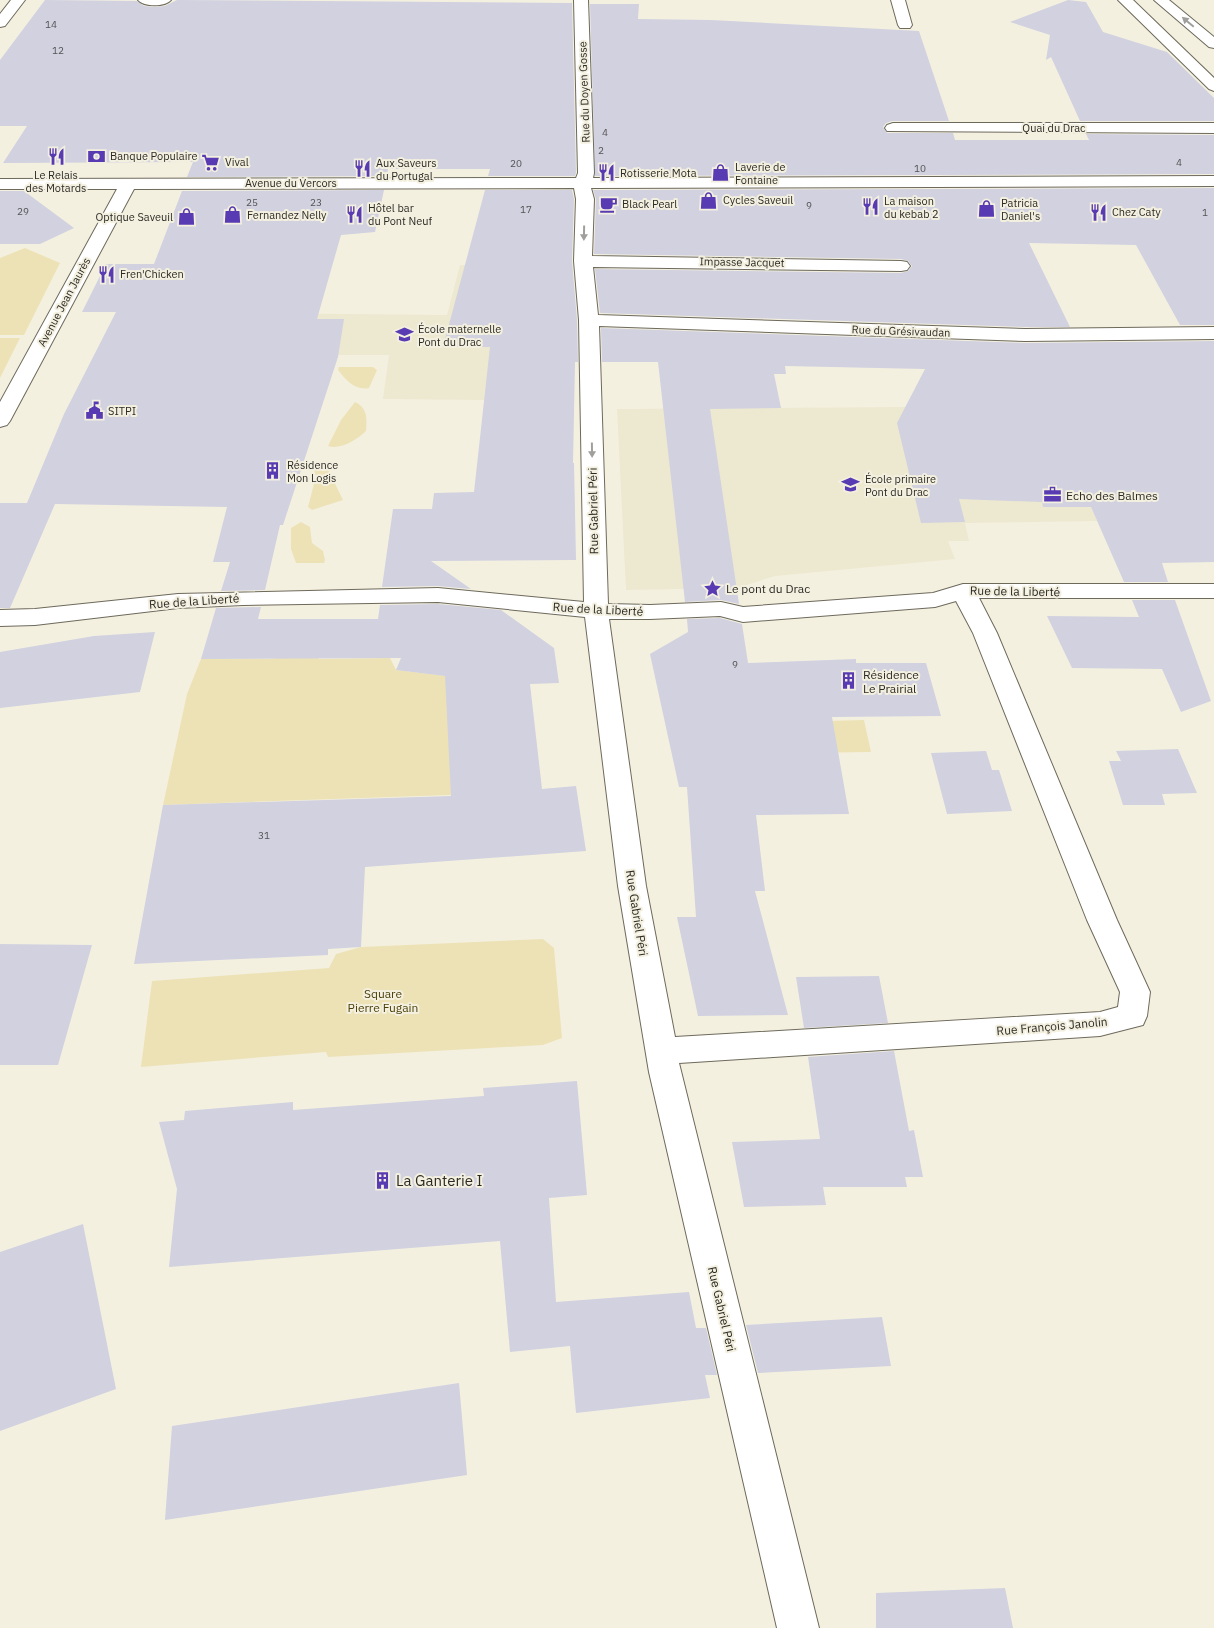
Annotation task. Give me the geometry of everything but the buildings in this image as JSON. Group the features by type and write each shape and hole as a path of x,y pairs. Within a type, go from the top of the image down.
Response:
{"street":[{"path":"0,23 18,0"},
{"path":"145,0 164,0"},
{"name":"Rue du Doyen Gosse","path":"581,0 586,173 582,184"},
{"path":"898,0 906,25"},
{"path":"1125,0 1214,86"},
{"path":"1161,0 1214,44"},
{"name":"Quai du Drac","path":"893,128 1214,128"},
{"name":"Avenue du Vercors","path":"0,184 1214,181"},
{"name":"Avenue Jean Jaurès","path":"0,422 129,183"},
{"name":"Rue Gabriel Péri","path":"582,184 585,199 583,261 589,320 597,611 632,886 661,1051 798,1628"},
{"name":"Impasse Jacquet","path":"583,261 901,266"},
{"name":"Rue du Grésivaudan","path":"589,320 1025,334 1214,333"},
{"name":"Rue de la Liberté","path":"0,618 35,617 139,605 215,599 438,594 597,611 650,612 722,609 743,615 935,600 963,591 1208,591"},
{"name":"Rue François Janolin","path":"661,1051 1100,1024 1132,1016 1135,992 1099,911 985,633 963,591"}],"shaded area":[{"name":"École maternelle Pont du Drac","path":"460,265 572,265 574,401 383,399 389,355 227,355 243,313 447,315"},
{"name":"École primaire Pont du Drac","path":"1049,406 1097,521 965,523 969,541 948,541 955,559 775,576 737,588 626,590 617,409"}],"green space":[{"path":"25,248 60,263 24,335 0,335 0,258"},
{"path":"0,338 20,338 0,378"},
{"path":"339,367 373,367 377,370 369,388 359,388 348,381 338,370"},
{"path":"355,402 364,411 366,431 358,438 338,447 328,446 341,420"},
{"path":"319,464 326,465 343,500 312,510 308,507 316,476 314,470"},
{"path":"301,522 310,527 312,543 323,551 324,563 296,563 291,549 291,528"},
{"path":"282,620 319,659 390,658 396,670 457,677 451,795 163,805 187,694 201,659 273,659"},
{"path":"864,720 871,752 800,753 826,721"},
{"name":"Square Pierre Fugain","path":"543,939 554,948 562,1038 543,1045 328,1057 326,1052 141,1067 152,981 329,968 336,954 361,947"}],"place":[{"name":"Banque Populaire","path":"96,156"},
{"name":"Le Relais des Motards","path":"56,157"},
{"name":"Vival","path":"211,162"},
{"name":"Aux Saveurs du Portugal","path":"362,169"},
{"name":"Rotisserie Mota","path":"606,173"},
{"name":"Laverie de Fontaine","path":"721,173"},
{"name":"Cycles Saveuil","path":"709,200"},
{"name":"Black Pearl","path":"608,204"},
{"name":"La maison du kebab 2","path":"870,207"},
{"name":"Patricia Daniel's","path":"987,209"},
{"name":"Chez Caty","path":"1098,212"},
{"name":"Hôtel bar du Pont Neuf","path":"354,214"},
{"name":"Fernandez Nelly","path":"233,215"},
{"name":"Optique Saveuil","path":"187,217"},
{"name":"Fren'Chicken","path":"106,274"},
{"name":"École maternelle Pont du Drac","path":"404,335"},
{"name":"SITPI","path":"94,411"},
{"name":"Résidence Mon Logis","path":"273,471"},
{"name":"École primaire Pont du Drac","path":"851,485"},
{"name":"Echo des Balmes","path":"1052,495"},
{"name":"Le pont du Drac","path":"712,588"},
{"name":"Résidence Le Prairial","path":"849,681"},
{"name":"La Ganterie I","path":"382,1180"}]}
